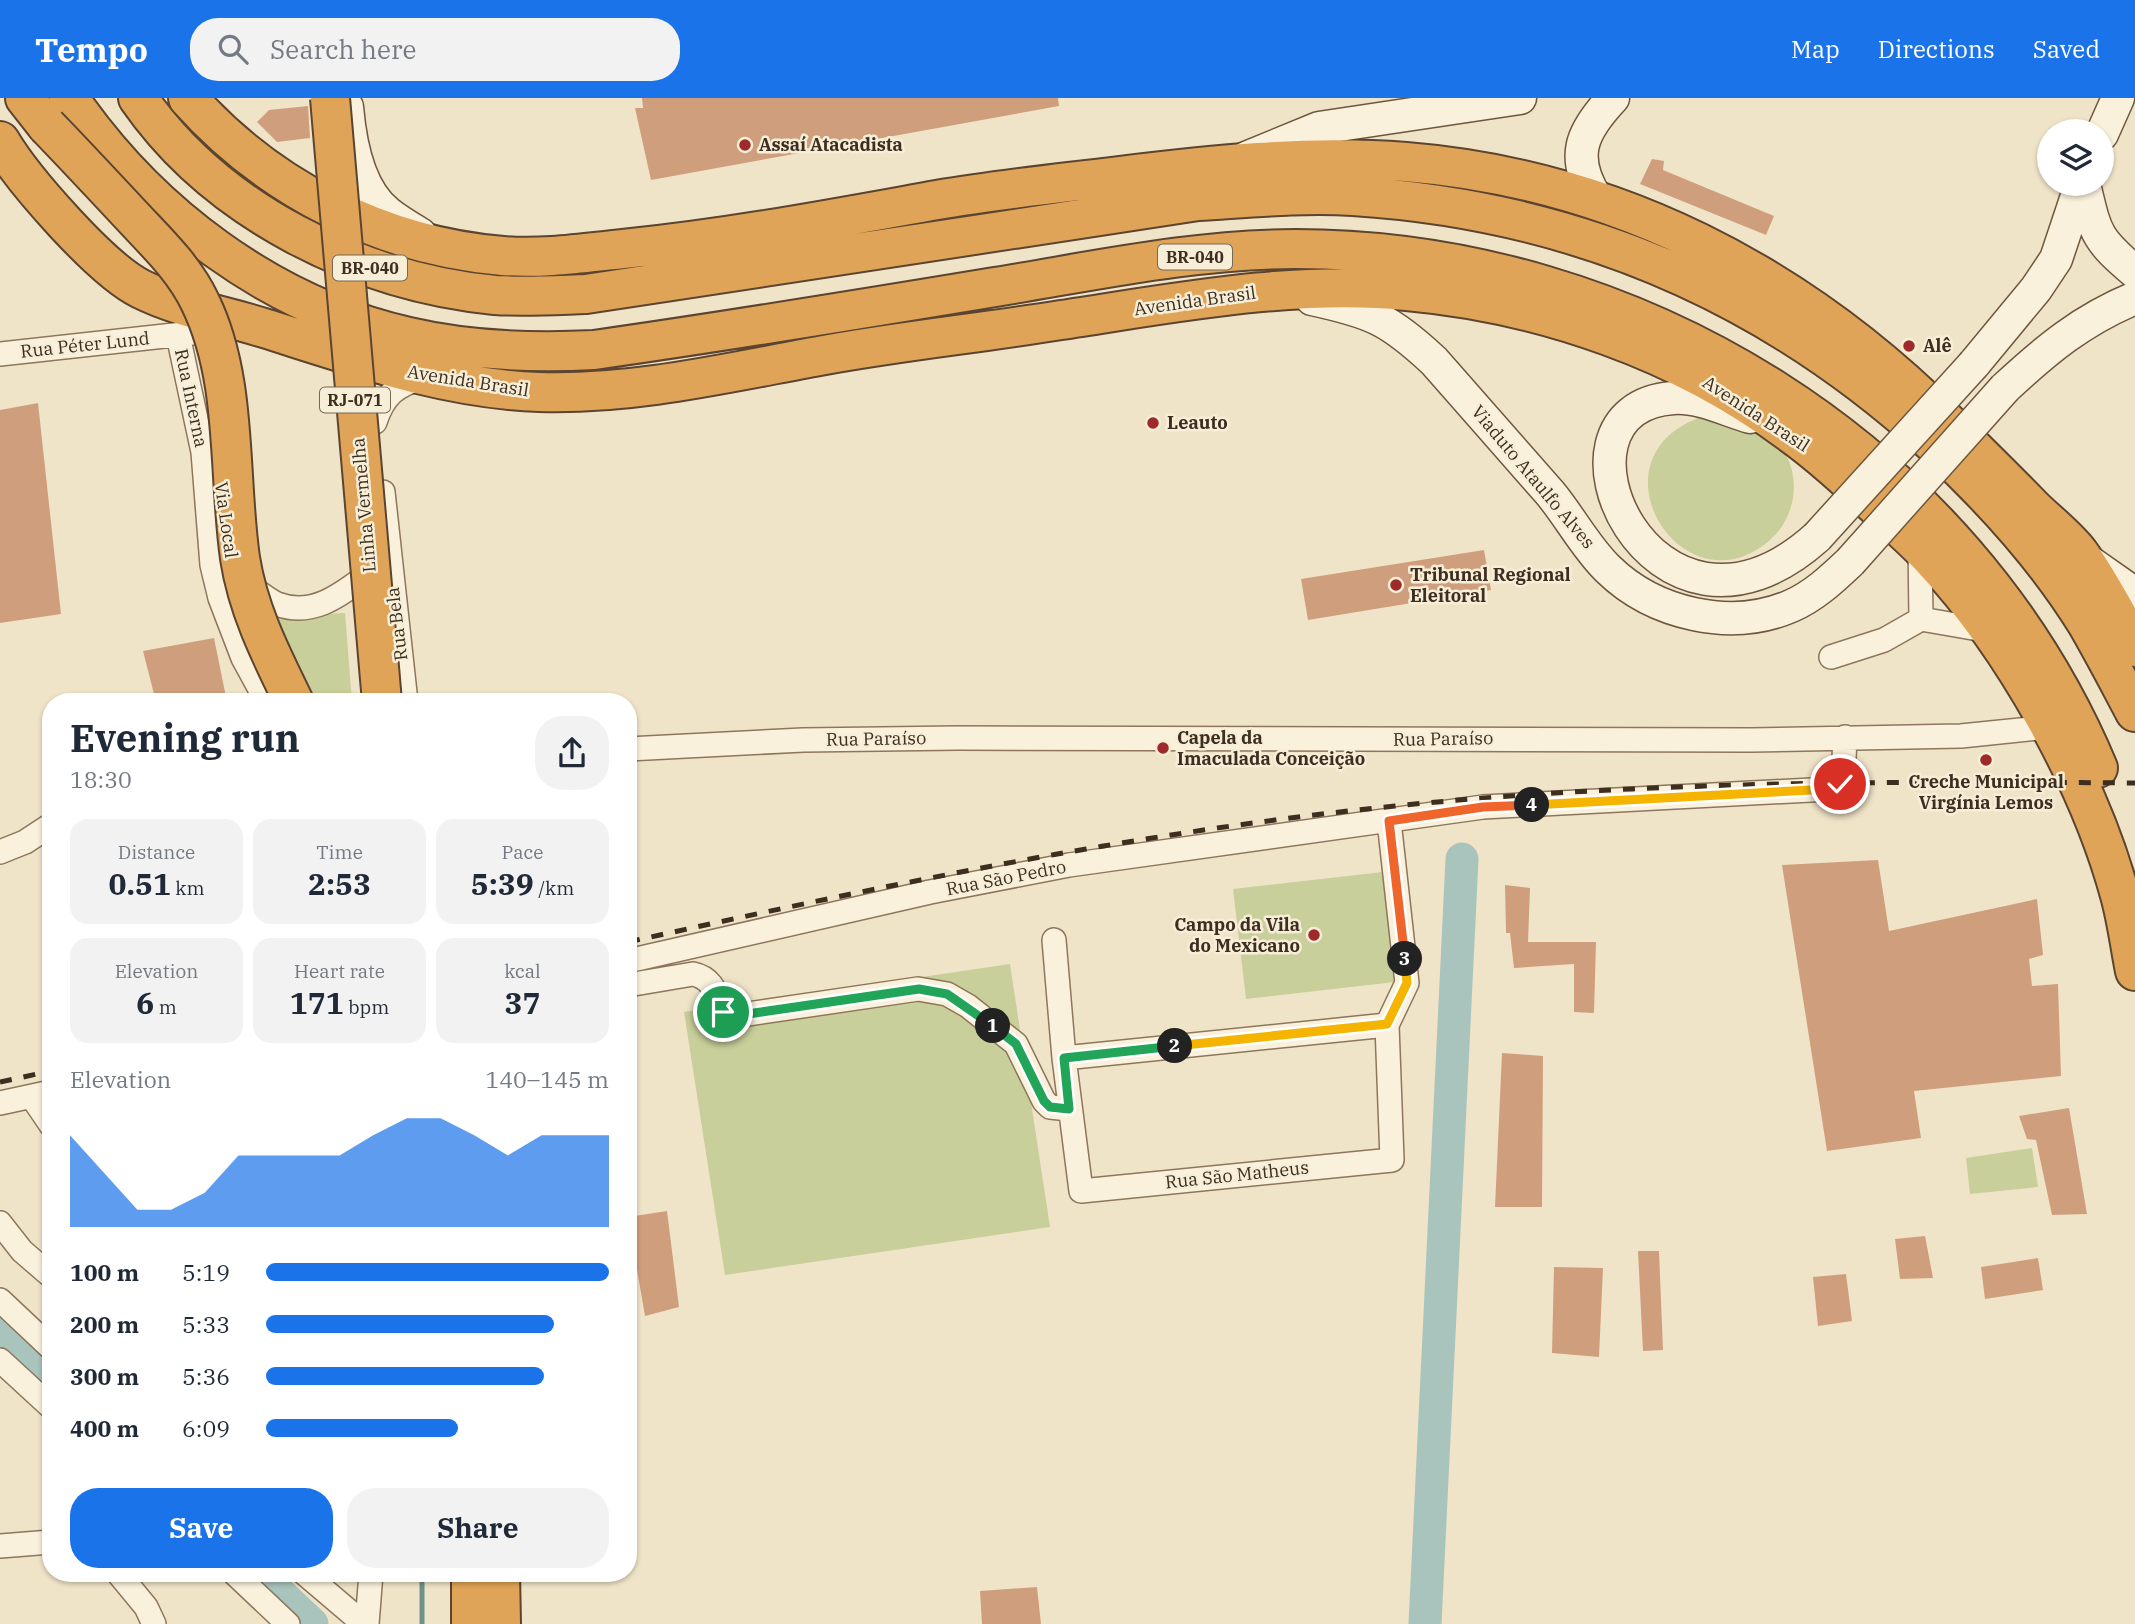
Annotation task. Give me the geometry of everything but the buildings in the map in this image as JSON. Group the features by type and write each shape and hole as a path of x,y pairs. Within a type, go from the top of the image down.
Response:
{"highway":[{"name":"BR-040","path":"138,98 202,168 267,217 338,255 380,272 451,289 496,295 586,294 1198,201 1300,195 1353,196 1447,206 1531,222 1634,254 1753,310 1860,380 1955,463 2029,545 2085,621 2135,712"},
{"path":"188,98 238,147 323,204 368,225 439,247 523,257 670,244 823,223 940,199 1254,161 1342,159 1463,168 1596,198 1690,236 1755,272 1848,335 1900,375 2078,552 2135,647"},
{"name":"Linha Vermelha","path":"315,98 364,693"},
{"name":"Linha Vermelha","path":"330,98 381,693"},
{"path":"47,107 193,288 209,321 221,360 243,572 258,629 290,693"},
{"name":"Avenida Brasil","path":"47,107 119,164 157,201 242,267 320,307 366,325 408,337 484,349 594,350 1174,259 1293,249 1415,256 1534,280 1643,319 1725,358 1792,399 1843,436 1934,520 2006,607 2069,708 2099,771 2135,867"},
{"name":"Avenida Brasil","path":"0,141 22,174 46,201 127,281 164,299 326,348 427,376 493,388 534,392 613,392 853,350 1276,291 1338,288 1402,290 1480,300 1534,313 1657,356 1712,383 1786,429 1835,469 1920,546 1990,631 2008,657 2073,772 2120,893 2135,971"},
{"path":"1254,161 1401,175 1484,188 1550,203 1602,220 1656,242 1748,295 1860,380"},
{"path":"484,349 612,367 834,340 853,350"},
{"path":"471,1582 471,1624"},
{"path":"500,1582 501,1624"}],"main road":[{"path":"346,98 350,137 365,181 386,212 439,247"},
{"path":"1254,161 1319,128 1520,98"},
{"path":"1596,198 1580,167 1581,154 1585,135 1613,98"},
{"path":"2104,119 2106,98"},
{"path":"2108,119 2118,98"},
{"path":"1786,429 1696,400 1676,397 1655,400 1639,408 1623,424 1614,442 1609,458 1616,504 1648,551 1674,569 1704,578 1732,579 1764,573 1792,559 1817,537 1974,364 2036,289 2056,259 2079,196"},
{"path":"2086,196 2093,224 2102,243 2135,272"},
{"name":"Viaduto Ataulfo Alves","path":"1276,291 1359,309 1395,328 1434,361 1570,517 1607,569 1631,588 1665,606 1693,615 1722,618 1763,615 1782,609 1825,586 1850,562 2005,388 2054,343 2088,320 2135,298"},
{"path":"1570,517 1616,504"},
{"path":"2078,552 2118,585 2135,594"}],"street":[{"name":"Rua Péter Lund","path":"0,354 67,344 253,325"},
{"name":"Rua Interna","path":"188,333 203,452 212,565 220,598 243,658 262,693"},
{"name":"Via Local","path":"188,333 210,361 222,497 234,575 248,630 278,693"},
{"name":"Rua Bela","path":"326,348 359,383 375,422 405,693"},
{"path":"375,422 387,394 398,386 427,376"},
{"path":"1920,546 1921,618"},
{"path":"212,565 223,566 276,604 303,609 331,601 389,558"},
{"path":"1831,657 1884,640 1921,618 1990,631"},
{"name":"Rua Paraíso","path":"637,749 803,740 958,738 1751,740 1961,736 2048,727"},
{"name":"Rua São Pedro","path":"637,959 930,892 1069,865 1483,807 1830,789 1843,779 1845,737"},
{"path":"1064,1058 1387,1024 1407,983 1389,821"},
{"path":"0,852 25,842 42,831"},
{"path":"637,983 693,974 702,976 711,982 723,1012 734,1016 919,989 947,994 968,1006 1016,1044 1044,1101 1050,1107 1069,1109 1054,940"},
{"name":"Rua São Matheus","path":"1069,1109 1081,1191 1392,1160 1387,1024"},
{"path":"0,1103 41,1094"},
{"path":"0,1223 22,1251 42,1268"},
{"path":"0,1300 42,1340"},
{"path":"0,1360 42,1399"},
{"path":"0,1546 42,1543"},
{"path":"126,1582 146,1606 154,1624"},
{"path":"244,1582 288,1624"},
{"path":"315,1582 366,1624"},
{"path":"366,1624 370,1582"},
{"path":"461,1582 461,1624"}],"green space":[{"path":"1713,413 1754,428 1778,441 1793,475 1793,499 1785,521 1770,540 1736,558 1705,558 1677,544 1658,519 1648,490 1652,459 1673,432"},
{"path":"345,613 351,693 307,693 269,616"},
{"name":"Campo da Vila do Mexicano","path":"1383,872 1395,982 1246,999 1233,889"},
{"path":"1010,964 1050,1227 725,1275 684,1012"},
{"path":"2032,1148 2038,1187 1970,1194 1966,1158"}],"waterway":[{"path":"1425,1624 1462,859"},
{"path":"0,1334 42,1373"},
{"path":"268,1582 312,1624"},
{"path":"422,1582 422,1624"}],"railway":[{"path":"637,940 914,881 1105,846 1202,830 1395,806 1580,792 1765,784 2135,783"},
{"path":"0,1082 42,1073"}],"place":[{"name":"Assaí Atacadista","path":"745,145"},
{"name":"Alê","path":"1909,346"},
{"name":"Leauto","path":"1153,423"},
{"name":"Tribunal Regional Eleitoral","path":"1396,585"},
{"name":"Capela da Imaculada Conceição","path":"1163,748"},
{"name":"Creche Municipal Virgínia Lemos","path":"1986,760"},
{"name":"Campo da Vila do Mexicano","path":"1314,935"}],"route":[{"path":"723,1012 734,1016 919,989 947,994 968,1006 1016,1044 1044,1101 1050,1107 1069,1109 1064,1058 1387,1024 1407,983 1389,821 1483,807 1830,789 1840,784"}]}
